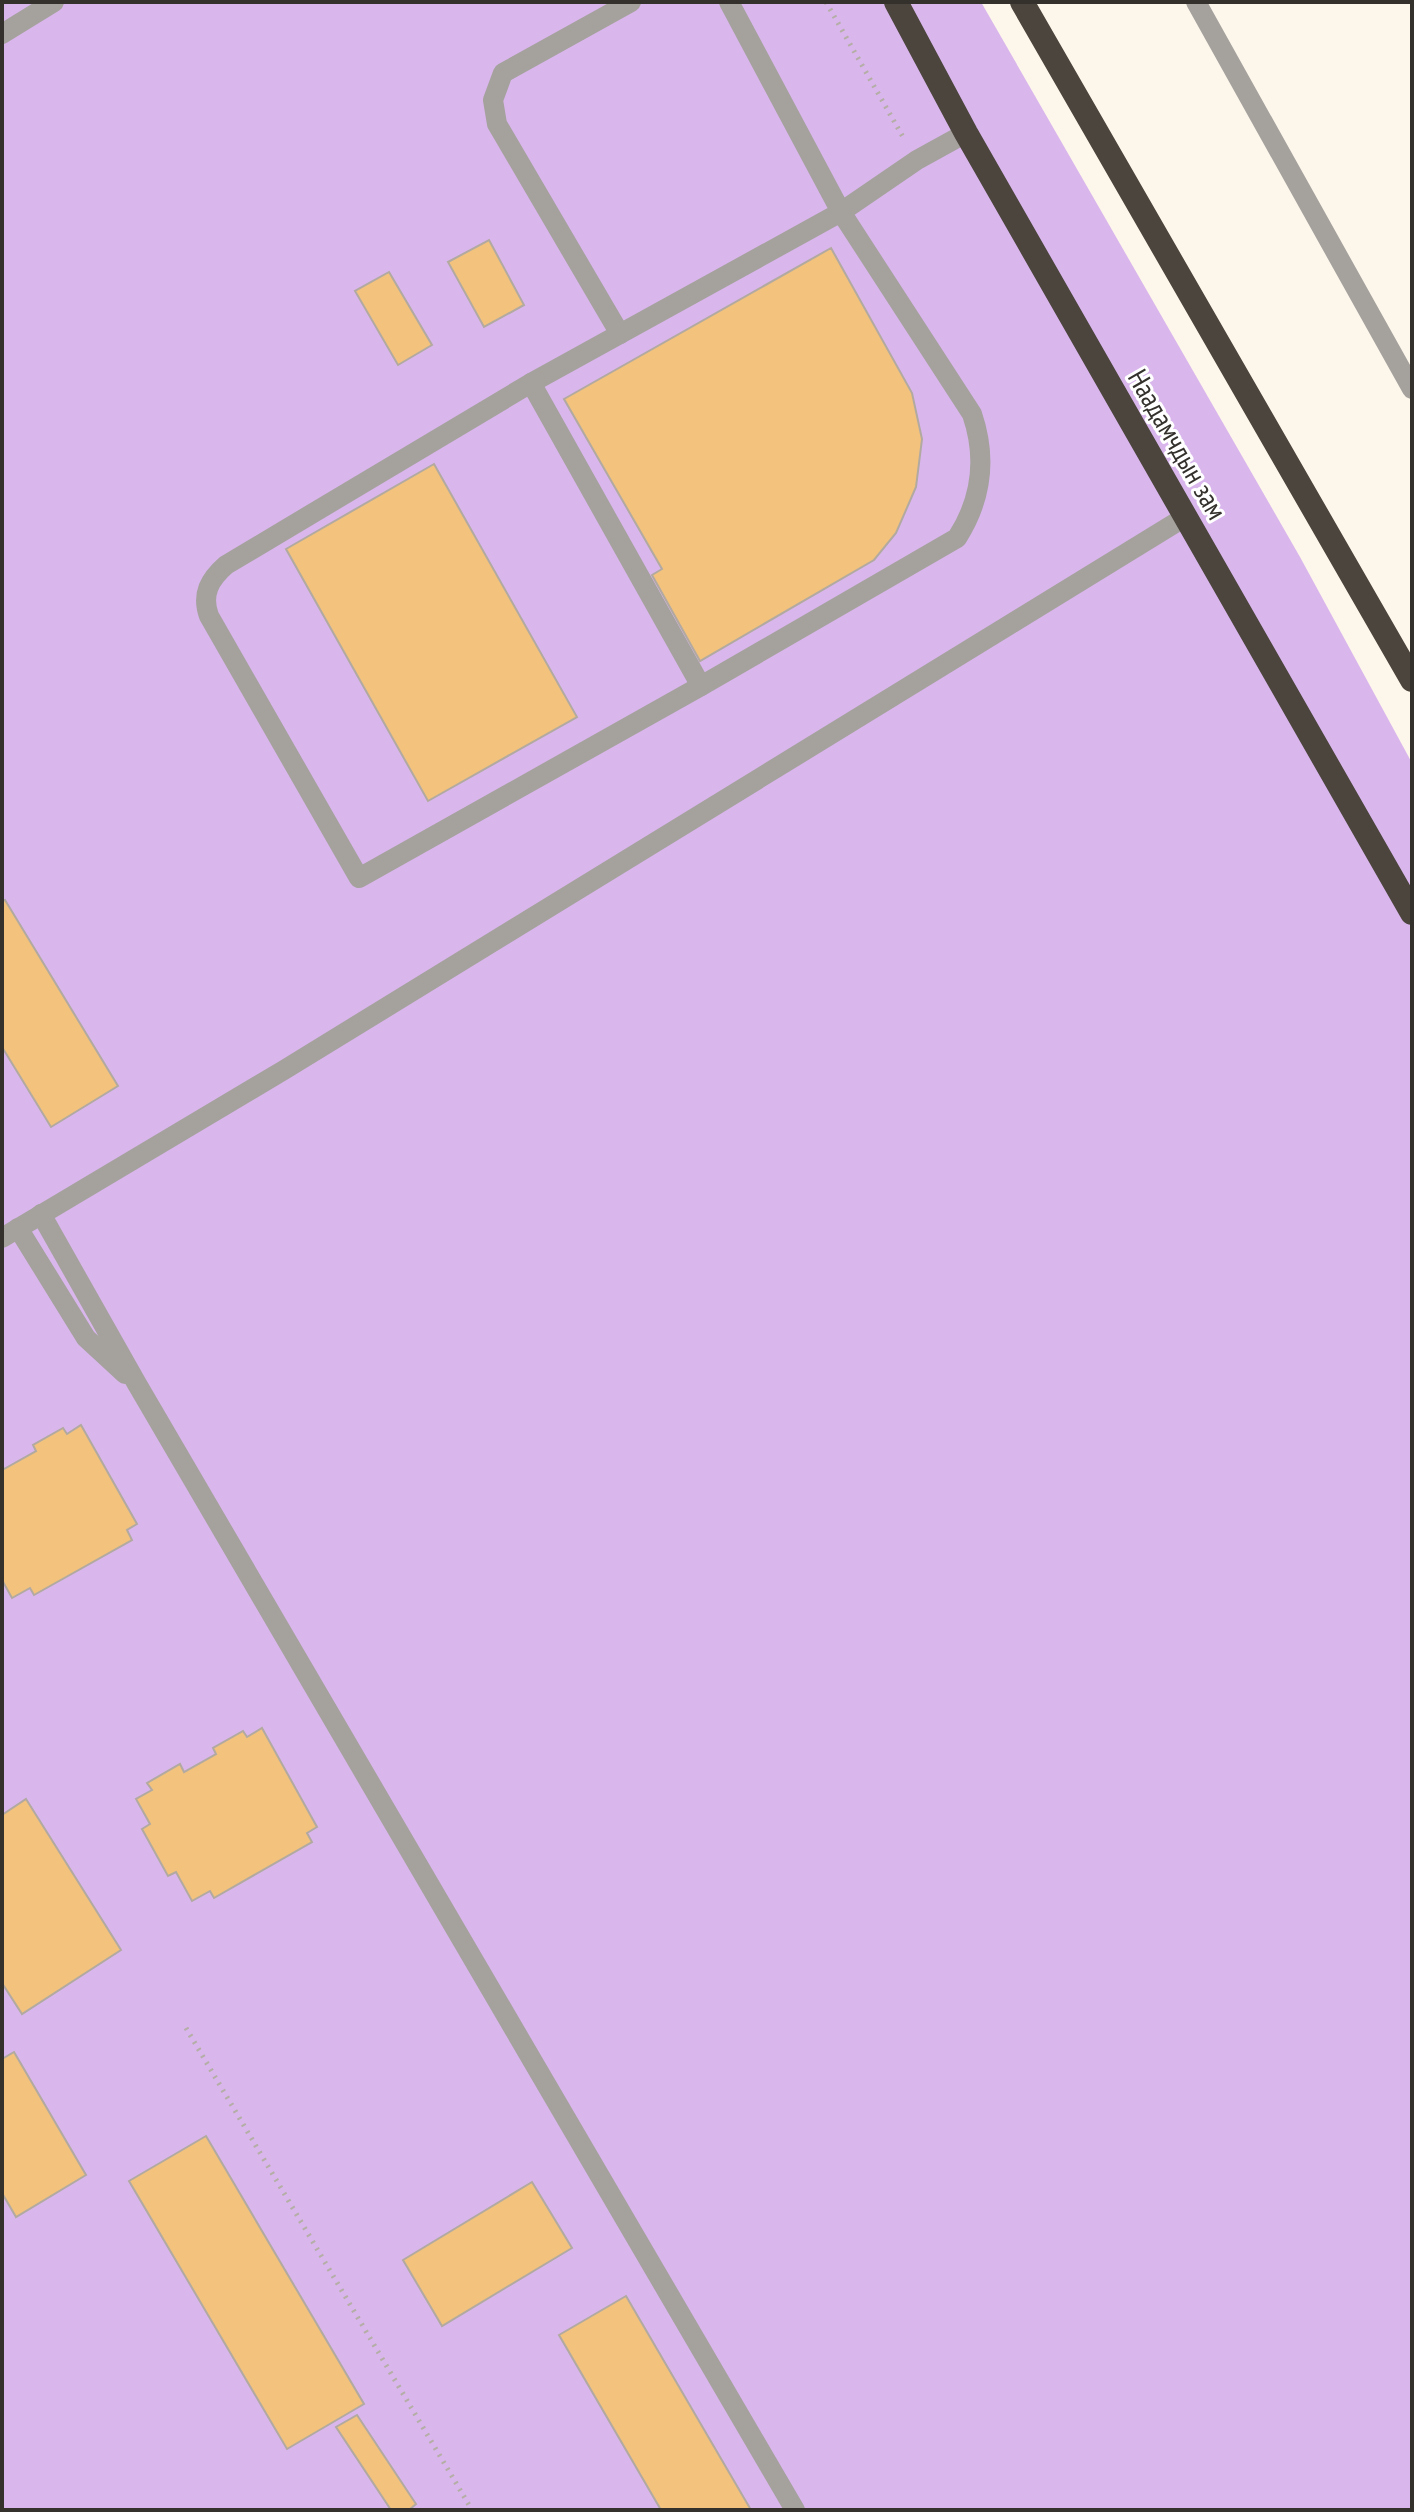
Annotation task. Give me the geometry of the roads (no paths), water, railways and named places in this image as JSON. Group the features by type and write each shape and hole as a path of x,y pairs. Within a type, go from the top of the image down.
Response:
{"highway":[{"name":"Наадамчдын зам","path":"896,2 966,133 1412,913"},
{"path":"1022,2 1412,680"}],"street":[{"path":"2,34 54,2"},
{"path":"620,334 497,124 493,100 503,73 631,2"},
{"path":"729,2 841,212 972,414 981,456 975,506 957,538 359,878 209,616 204,599 209,583 226,565 531,383 841,212 917,160 966,133"},
{"path":"1196,2 1412,389"},
{"path":"531,383 701,686"},
{"path":"137,1384 86,1338 10,1233 284,1070 1185,517"},
{"path":"41,1214 137,1384 795,2510"}]}
